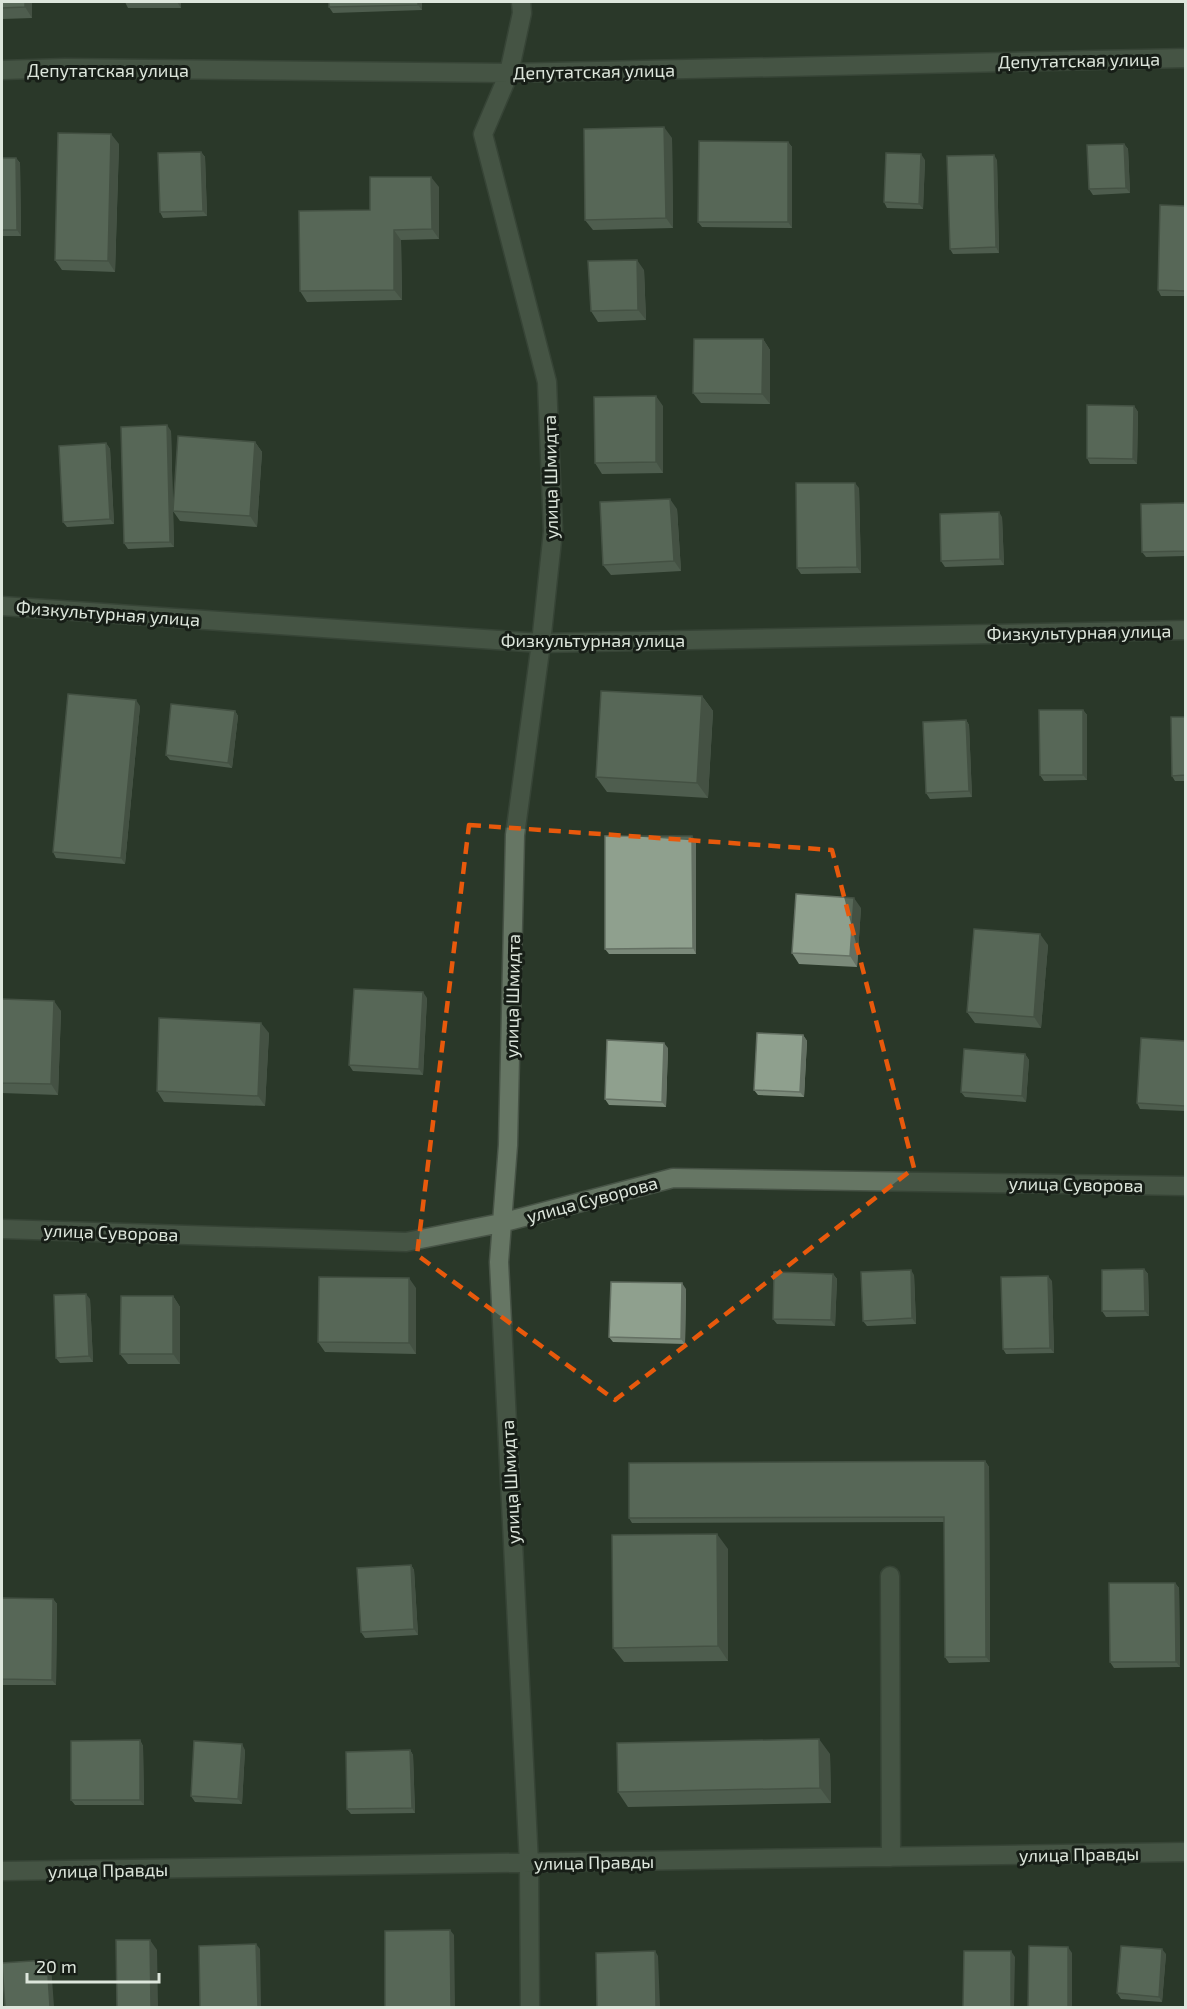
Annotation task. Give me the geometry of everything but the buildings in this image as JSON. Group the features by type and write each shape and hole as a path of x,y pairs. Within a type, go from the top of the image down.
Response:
{"street":[{"name":"улица Шмидта","path":"521,2 522,13 509,73 483,134 547,382 553,531 542,644 515,836 508,1145 499,1262 528,1863 530,2007"},
{"name":"Депутатская улица","path":"2,70 65,68 509,73 1185,58"},
{"name":"Физкультурная улица","path":"2,606 542,644 1185,630"},
{"name":"улица Суворова","path":"2,1229 406,1242 501,1222 673,1178 1185,1186"},
{"path":"890,1576 891,1857"},
{"name":"улица Правды","path":"2,1871 1185,1852"}],"highlighted area":[{"path":"469,825 832,850 914,1168 615,1400 417,1255"}]}
